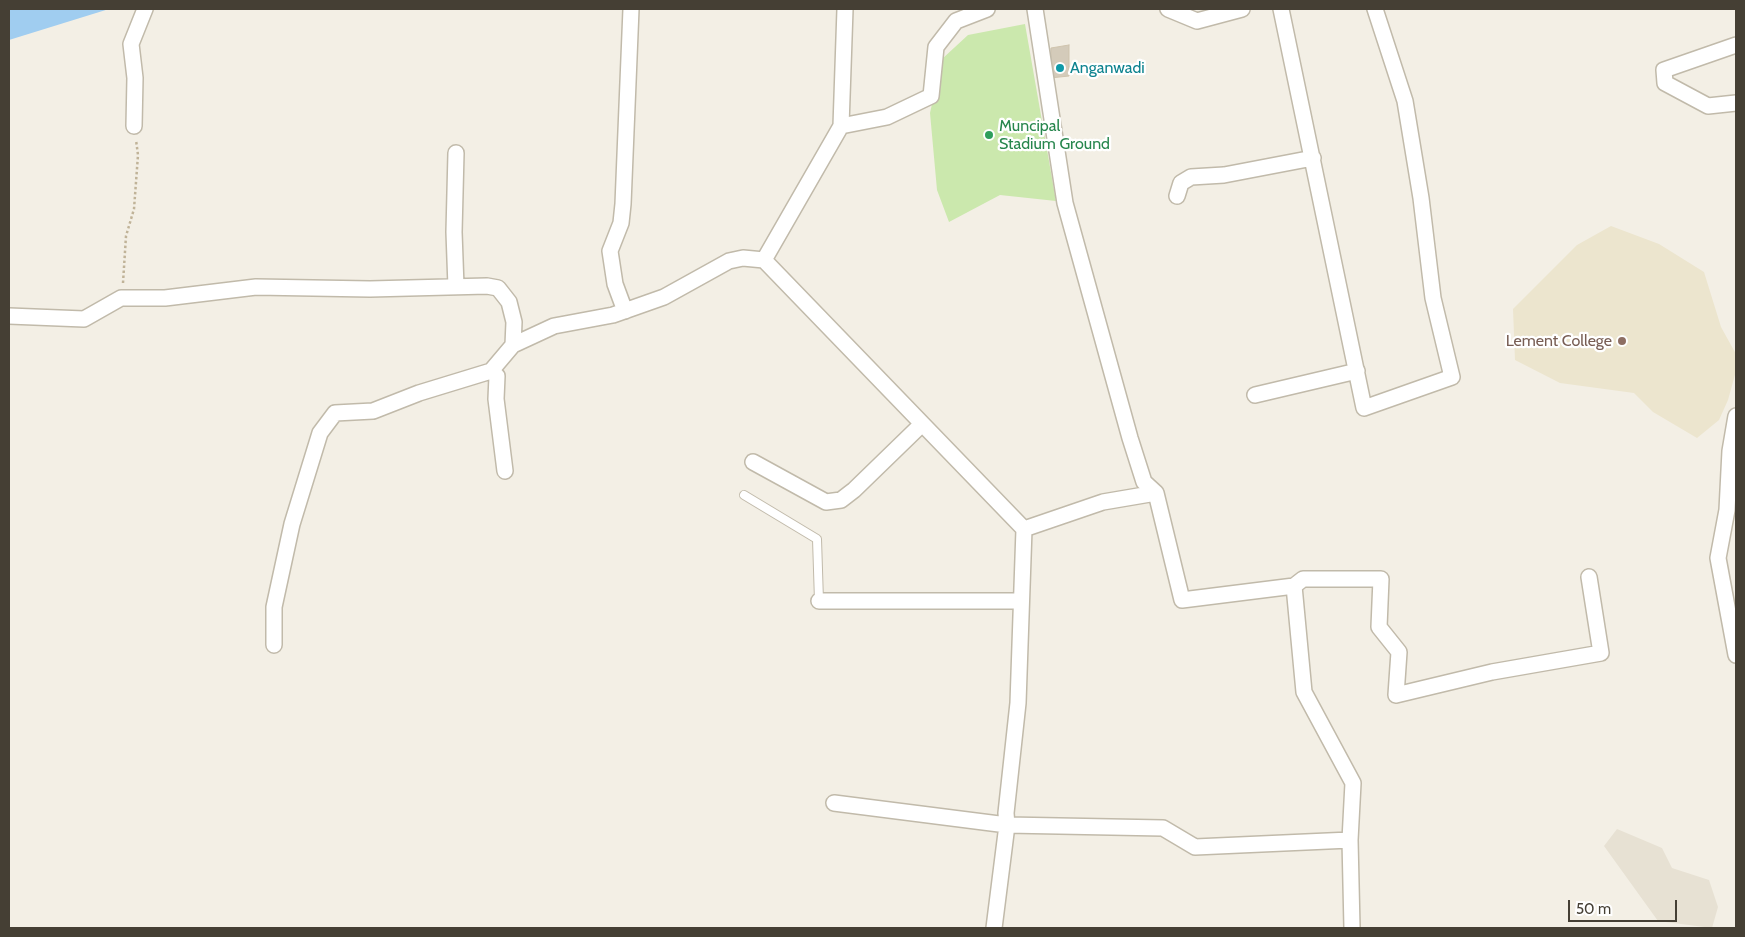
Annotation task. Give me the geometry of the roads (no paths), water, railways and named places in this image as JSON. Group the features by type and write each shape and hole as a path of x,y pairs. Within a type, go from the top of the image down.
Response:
{"street":[{"path":"134,126 135,78 131,44 145,9"},
{"path":"625,311 616,284 610,251 621,223 623,204 630,9"},
{"path":"764,260 840,126 845,9"},
{"path":"840,126 887,117 931,96 936,47 956,21 987,9"},
{"path":"1035,9 1064,203 1130,438 1144,482 1156,493 1182,600 1294,586 1304,579 1381,579 1379,627 1400,652 1396,695 1492,672 1601,653 1589,577"},
{"path":"1168,9 1197,21 1242,9"},
{"path":"1281,9 1364,408 1452,377 1433,298 1421,198 1405,102 1376,9"},
{"path":"1736,45 1664,70 1666,83 1708,106 1736,103"},
{"path":"456,153 454,232 456,287"},
{"path":"1177,196 1182,183 1190,177 1224,175 1313,158"},
{"path":"274,645 274,607 292,524 320,433 335,413 373,411 419,393 491,371 513,345 554,326 613,315 664,297 729,261 743,258 764,260 1024,529 1018,703 1006,813 1008,825 994,928"},
{"path":"9,316 84,319 121,298 166,298 256,287 370,290 488,286 498,288 505,294 509,302 514,322 513,345"},
{"path":"491,371 497,376 496,399 505,472"},
{"path":"1255,395 1357,371"},
{"path":"1736,416 1730,450 1727,510 1718,558 1736,655"},
{"path":"753,462 826,502 841,500 854,490 922,424"},
{"path":"1024,529 1103,502 1156,493"},
{"path":"1294,586 1304,692 1353,784 1350,840 1352,928"},
{"path":"819,601 1022,601"},
{"path":"834,803 1008,825 1163,828 1195,847 1350,840"}],"lane":[{"path":"744,496 817,538 819,601"}],"water":[{"path":"9,9 109,9 9,40"}],"place":[{"name":"Anganwadi","path":"1060,68"},
{"name":"Muncipal Stadium Ground","path":"989,135"},
{"name":"Lement College","path":"1622,341"}]}
